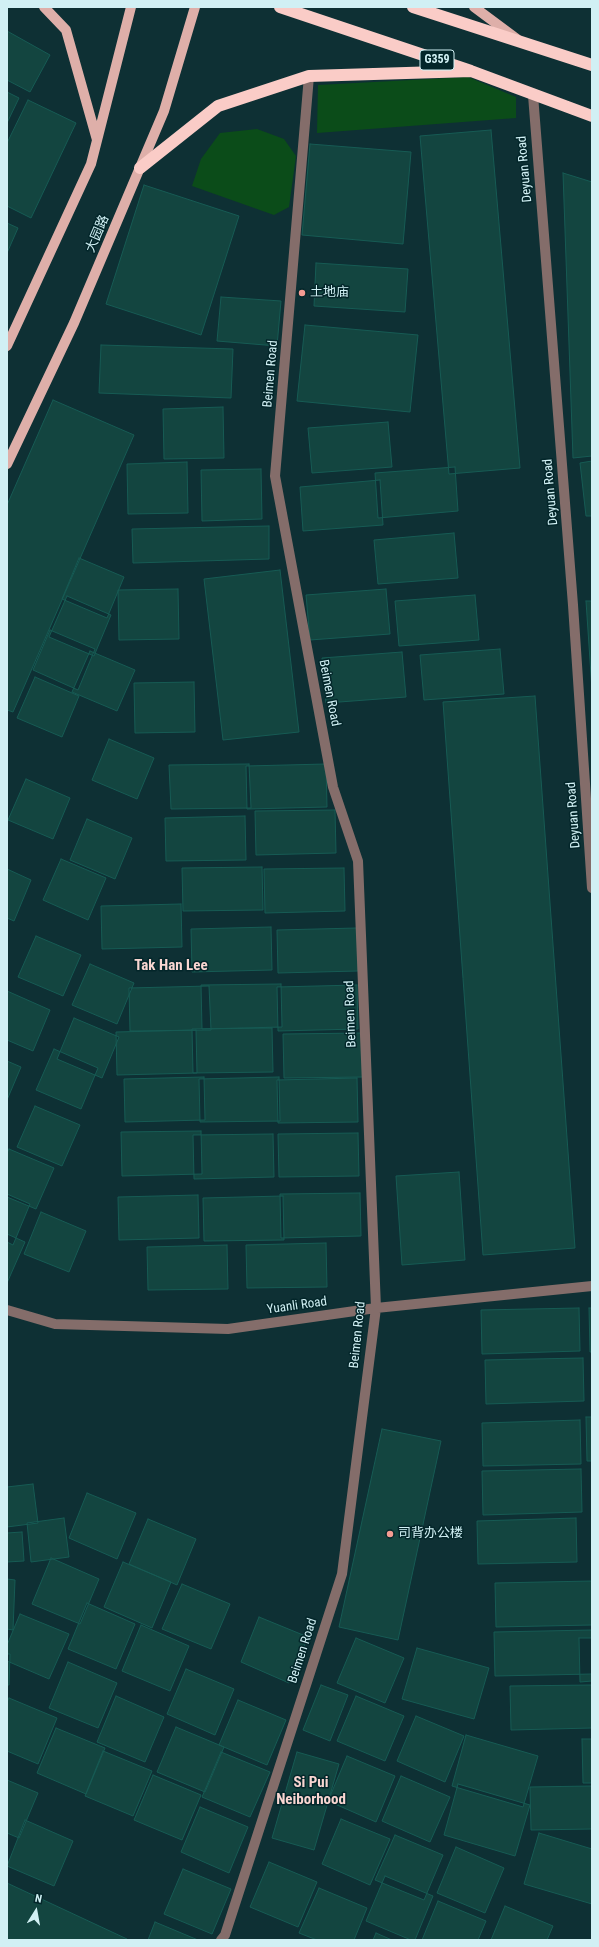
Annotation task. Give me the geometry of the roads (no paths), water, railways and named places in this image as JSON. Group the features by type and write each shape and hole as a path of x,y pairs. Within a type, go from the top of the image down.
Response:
{"highway":[{"name":"G359","path":"280,7 471,71 532,95 592,116"},
{"path":"413,7 592,65"},
{"path":"140,168 218,106 309,76 471,71"}],"main road":[{"path":"44,7 66,30 97,140"},
{"path":"7,346 91,164 130,7"},
{"name":"大园路","path":"7,464 74,323 164,111 195,7"},
{"path":"474,7 522,43"}],"street":[{"name":"Beimen Road","path":"221,1940 225,1935 342,1574 376,1308 358,861 333,787 275,476 309,76"},
{"name":"Deyuan Road","path":"532,95 573,605 592,888"},
{"name":"Yuanli Road","path":"7,1310 56,1324 228,1329 376,1308 592,1286"}],"place":[{"name":"土地庙","path":"302,293"},
{"name":"司背办公楼","path":"390,1534"}],"district":[{"name":"Tak Han Lee","path":"171,966"},
{"name":"Si Pui Neiborhood","path":"311,1792"}]}
